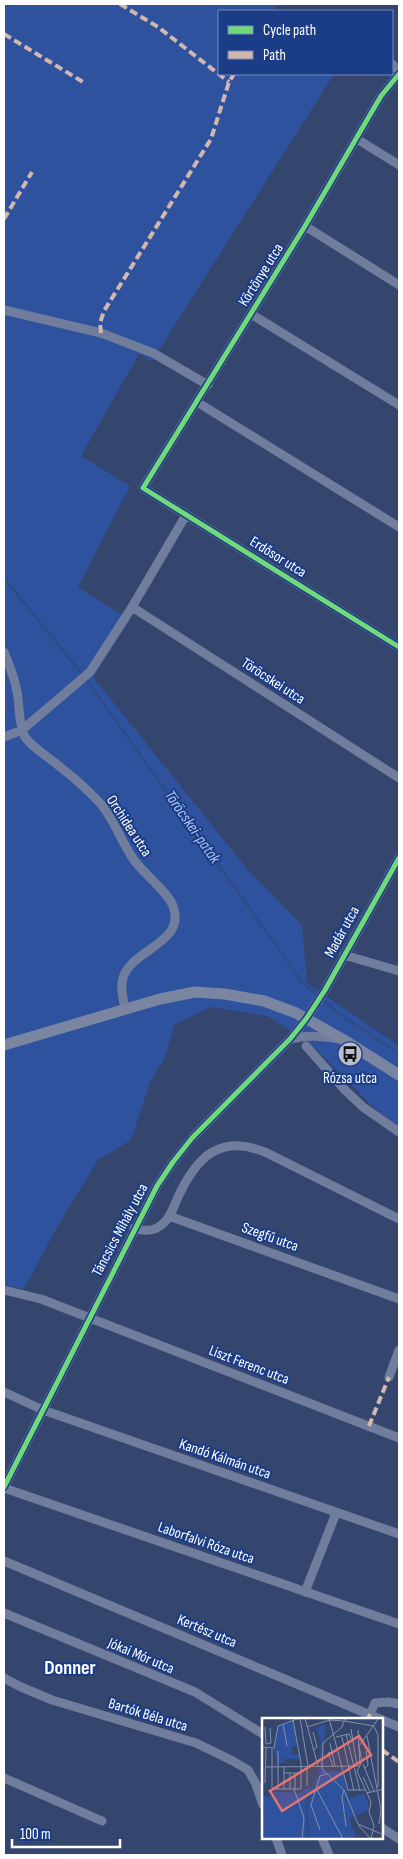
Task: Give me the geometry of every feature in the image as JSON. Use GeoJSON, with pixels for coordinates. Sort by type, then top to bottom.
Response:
{"type":"FeatureCollection","features":[{"type":"Feature","properties":{"kind":"main road"},"geometry":{"type":"LineString","coordinates":[[4,1045],[160,999],[195,992],[209,993],[237,996],[278,1005],[344,1040],[399,1075]]}},
{"type":"Feature","properties":{"kind":"street","name":"Körtönye utca"},"geometry":{"type":"LineString","coordinates":[[143,488],[305,226],[381,96],[399,74]]}},
{"type":"Feature","properties":{"kind":"street"},"geometry":{"type":"LineString","coordinates":[[357,139],[399,164]]}},
{"type":"Feature","properties":{"kind":"street"},"geometry":{"type":"LineString","coordinates":[[305,226],[399,285]]}},
{"type":"Feature","properties":{"kind":"street"},"geometry":{"type":"LineString","coordinates":[[4,310],[101,333],[153,353],[208,384]]}},
{"type":"Feature","properties":{"kind":"street"},"geometry":{"type":"LineString","coordinates":[[251,314],[399,405]]}},
{"type":"Feature","properties":{"kind":"street"},"geometry":{"type":"LineString","coordinates":[[197,402],[399,527]]}},
{"type":"Feature","properties":{"kind":"street","name":"Erdősor utca"},"geometry":{"type":"LineString","coordinates":[[143,488],[397,642]]}},
{"type":"Feature","properties":{"kind":"street"},"geometry":{"type":"LineString","coordinates":[[4,737],[22,730],[90,672],[132,607],[186,515]]}},
{"type":"Feature","properties":{"kind":"street","name":"Töröcskei utca"},"geometry":{"type":"LineString","coordinates":[[132,607],[399,778]]}},
{"type":"Feature","properties":{"kind":"street"},"geometry":{"type":"LineString","coordinates":[[4,652],[17,690],[22,730]]}},
{"type":"Feature","properties":{"kind":"street","name":"Orchidea utca"},"geometry":{"type":"LineString","coordinates":[[22,730],[25,738],[62,768],[99,802],[132,859],[168,897],[174,907],[173,927],[168,936],[158,945],[138,957],[129,966],[123,978],[122,990],[125,1008]]}},
{"type":"Feature","properties":{"kind":"street","name":"Madár utca"},"geometry":{"type":"LineString","coordinates":[[306,1019],[325,990],[399,858]]}},
{"type":"Feature","properties":{"kind":"street"},"geometry":{"type":"LineString","coordinates":[[344,955],[399,971]]}},
{"type":"Feature","properties":{"kind":"street","name":"Táncsics Mihály utca"},"geometry":{"type":"LineString","coordinates":[[4,1487],[88,1318],[157,1186],[192,1138],[290,1039],[306,1019]]}},
{"type":"Feature","properties":{"kind":"street"},"geometry":{"type":"LineString","coordinates":[[290,1039],[316,1036],[344,1040]]}},
{"type":"Feature","properties":{"kind":"street"},"geometry":{"type":"LineString","coordinates":[[306,1046],[344,1089],[363,1107],[399,1132]]}},
{"type":"Feature","properties":{"kind":"street"},"geometry":{"type":"LineString","coordinates":[[134,1228],[152,1230],[159,1227],[170,1216],[186,1181],[201,1161],[217,1148],[234,1145],[251,1146],[267,1153],[399,1219]]}},
{"type":"Feature","properties":{"kind":"street","name":"Szegfű utca"},"geometry":{"type":"LineString","coordinates":[[170,1216],[399,1299]]}},
{"type":"Feature","properties":{"kind":"street","name":"Liszt Ferenc utca"},"geometry":{"type":"LineString","coordinates":[[4,1290],[41,1300],[399,1438]]}},
{"type":"Feature","properties":{"kind":"street"},"geometry":{"type":"LineString","coordinates":[[389,1377],[399,1350]]}},
{"type":"Feature","properties":{"kind":"street","name":"Kandó Kálmán utca"},"geometry":{"type":"LineString","coordinates":[[4,1392],[42,1410],[399,1534]]}},
{"type":"Feature","properties":{"kind":"street","name":"Laborfalvi Róza utca"},"geometry":{"type":"LineString","coordinates":[[4,1487],[399,1624]]}},
{"type":"Feature","properties":{"kind":"street"},"geometry":{"type":"LineString","coordinates":[[305,1592],[336,1512]]}},
{"type":"Feature","properties":{"kind":"street","name":"Kertész utca"},"geometry":{"type":"LineString","coordinates":[[4,1561],[379,1718]]}},
{"type":"Feature","properties":{"kind":"street","name":"Jókai Mór utca"},"geometry":{"type":"LineString","coordinates":[[4,1613],[195,1692],[262,1733]]}},
{"type":"Feature","properties":{"kind":"street","name":"Bartók Béla utca"},"geometry":{"type":"LineString","coordinates":[[4,1678],[52,1700],[196,1743],[248,1770],[262,1802]]}},
{"type":"Feature","properties":{"kind":"street"},"geometry":{"type":"LineString","coordinates":[[370,1714],[374,1702],[399,1704]]}},
{"type":"Feature","properties":{"kind":"street","name":"Kertész utca"},"geometry":{"type":"LineString","coordinates":[[383,1720],[399,1727]]}},
{"type":"Feature","properties":{"kind":"street"},"geometry":{"type":"LineString","coordinates":[[4,1778],[102,1820]]}},
{"type":"Feature","properties":{"kind":"street"},"geometry":{"type":"LineString","coordinates":[[383,1829],[399,1840]]}},
{"type":"Feature","properties":{"kind":"street"},"geometry":{"type":"LineString","coordinates":[[276,1839],[282,1855]]}},
{"type":"Feature","properties":{"kind":"street"},"geometry":{"type":"LineString","coordinates":[[322,1839],[329,1855]]}},
{"type":"Feature","properties":{"kind":"shaded area"},"geometry":{"type":"Polygon","coordinates":[[[4,4],[277,4],[274,10],[218,10],[218,75],[333,75],[152,361],[139,354],[81,456],[130,486],[78,587],[130,620],[93,677],[248,870],[302,925],[307,983],[399,1046],[399,1128],[370,1104],[310,1043],[267,1016],[211,1007],[175,1024],[165,1057],[150,1082],[131,1140],[98,1160],[57,1227],[24,1289],[4,1285],[4,4]]]}},
{"type":"Feature","properties":{"kind":"waterway","name":"Töröcskei-patak"},"geometry":{"type":"LineString","coordinates":[[4,578],[83,675]]}},
{"type":"Feature","properties":{"kind":"waterway","name":"Töröcskei-patak"},"geometry":{"type":"LineString","coordinates":[[86,679],[302,982],[317,995]]}},
{"type":"Feature","properties":{"kind":"waterway","name":"Töröcskei-patak"},"geometry":{"type":"LineString","coordinates":[[323,1000],[338,1013],[399,1054]]}},
{"type":"Feature","properties":{"kind":"marked path"},"geometry":{"type":"LineString","coordinates":[[120,4],[158,27],[218,73]]}},
{"type":"Feature","properties":{"kind":"marked path"},"geometry":{"type":"LineString","coordinates":[[4,34],[83,82]]}},
{"type":"Feature","properties":{"kind":"marked path"},"geometry":{"type":"LineString","coordinates":[[220,75],[229,82]]}},
{"type":"Feature","properties":{"kind":"marked path"},"geometry":{"type":"LineString","coordinates":[[101,333],[100,323],[104,311],[211,139],[229,82],[233,75]]}},
{"type":"Feature","properties":{"kind":"marked path"},"geometry":{"type":"LineString","coordinates":[[4,219],[32,172]]}},
{"type":"Feature","properties":{"kind":"marked path"},"geometry":{"type":"LineString","coordinates":[[369,1426],[389,1377]]}},
{"type":"Feature","properties":{"kind":"marked path"},"geometry":{"type":"LineString","coordinates":[[368,1718],[370,1714]]}},
{"type":"Feature","properties":{"kind":"marked path"},"geometry":{"type":"LineString","coordinates":[[383,1751],[399,1762]]}},
{"type":"Feature","properties":{"kind":"cycle path"},"geometry":{"type":"LineString","coordinates":[[399,74],[381,96],[305,226],[143,488],[399,647]]}},
{"type":"Feature","properties":{"kind":"cycle path"},"geometry":{"type":"LineString","coordinates":[[4,1487],[157,1186],[192,1138],[290,1039],[306,1019],[325,990],[399,858]]}},
{"type":"Feature","properties":{"kind":"place","name":"Rózsa utca"},"geometry":{"type":"Point","coordinates":[350,1054]}},
{"type":"Feature","properties":{"kind":"district","name":"Donner"},"geometry":{"type":"Point","coordinates":[70,1668]}}]}
